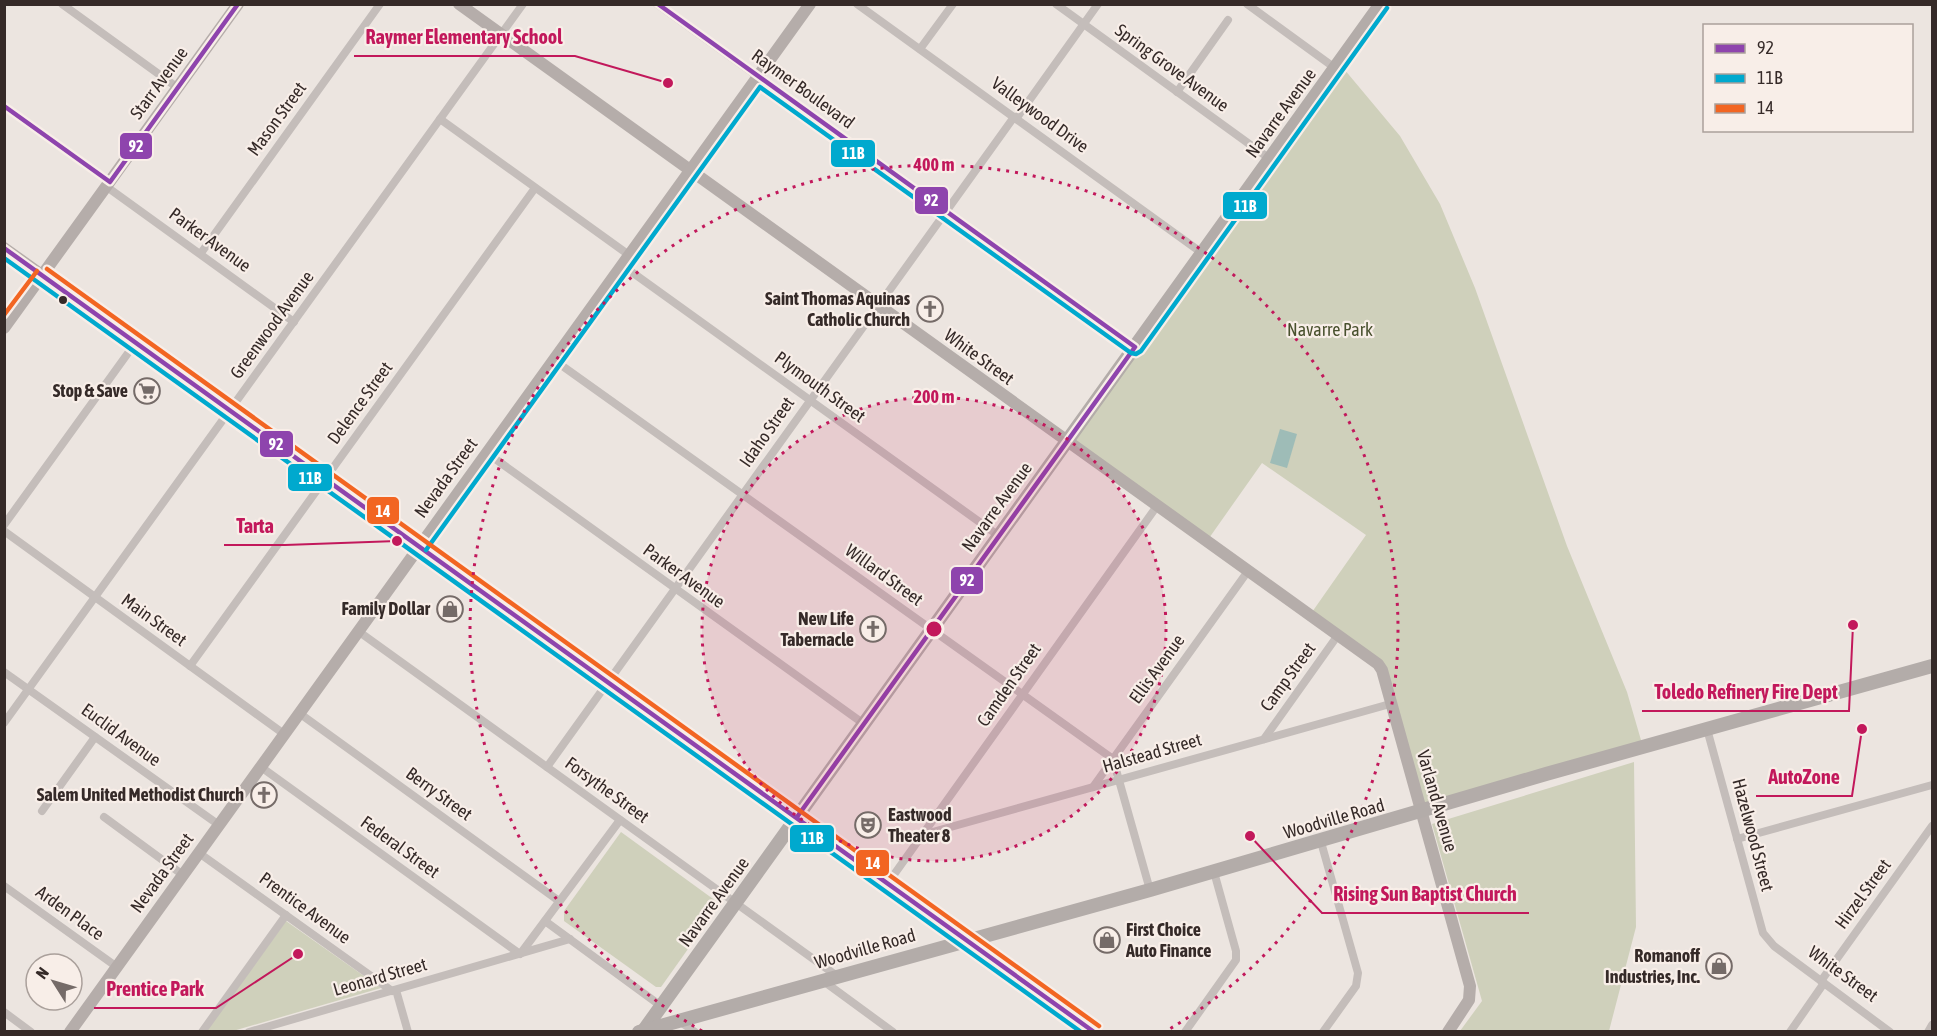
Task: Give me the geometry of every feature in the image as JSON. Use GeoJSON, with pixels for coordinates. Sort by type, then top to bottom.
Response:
{"type":"FeatureCollection","features":[{"type":"Feature","properties":{"kind":"main road","name":"Navarre Avenue"},"geometry":{"type":"LineString","coordinates":[[642,1031],[1381,4]]}},
{"type":"Feature","properties":{"kind":"main road","name":"Woodville Road"},"geometry":{"type":"LineString","coordinates":[[642,1031],[966,939],[1322,842],[1707,729],[1932,666]]}},
{"type":"Feature","properties":{"kind":"street"},"geometry":{"type":"LineString","coordinates":[[62,4],[178,88]]}},
{"type":"Feature","properties":{"kind":"street","name":"Starr Avenue"},"geometry":{"type":"LineString","coordinates":[[6,325],[238,4]]}},
{"type":"Feature","properties":{"kind":"street","name":"Mason Street"},"geometry":{"type":"LineString","coordinates":[[201,253],[380,4]]}},
{"type":"Feature","properties":{"kind":"street","name":"White Street"},"geometry":{"type":"LineString","coordinates":[[459,4],[1378,664],[1384,680]]}},
{"type":"Feature","properties":{"kind":"street","name":"Greenwood Avenue"},"geometry":{"type":"LineString","coordinates":[[4,723],[523,4]]}},
{"type":"Feature","properties":{"kind":"street","name":"Raymer Boulevard"},"geometry":{"type":"LineString","coordinates":[[657,4],[1135,347]]}},
{"type":"Feature","properties":{"kind":"street","name":"Nevada Street"},"geometry":{"type":"LineString","coordinates":[[70,1032],[810,4]]}},
{"type":"Feature","properties":{"kind":"street","name":"Valleywood Drive"},"geometry":{"type":"LineString","coordinates":[[857,4],[1202,252]]}},
{"type":"Feature","properties":{"kind":"street"},"geometry":{"type":"LineString","coordinates":[[920,49],[953,4]]}},
{"type":"Feature","properties":{"kind":"street","name":"Spring Grove Avenue"},"geometry":{"type":"LineString","coordinates":[[1056,4],[1270,159]]}},
{"type":"Feature","properties":{"kind":"street","name":"Idaho Street"},"geometry":{"type":"LineString","coordinates":[[547,767],[877,306],[1098,4]]}},
{"type":"Feature","properties":{"kind":"street"},"geometry":{"type":"LineString","coordinates":[[1247,4],[1335,68]]}},
{"type":"Feature","properties":{"kind":"street"},"geometry":{"type":"LineString","coordinates":[[1177,92],[1228,20]]}},
{"type":"Feature","properties":{"kind":"street","name":"Parker Avenue"},"geometry":{"type":"LineString","coordinates":[[4,106],[294,322]]}},
{"type":"Feature","properties":{"kind":"street","name":"Plymouth Street"},"geometry":{"type":"LineString","coordinates":[[440,119],[535,188],[810,400],[999,536]]}},
{"type":"Feature","properties":{"kind":"street","name":"Delence Street"},"geometry":{"type":"LineString","coordinates":[[190,666],[535,188]]}},
{"type":"Feature","properties":{"kind":"street"},"geometry":{"type":"LineString","coordinates":[[4,248],[1095,1032]]}},
{"type":"Feature","properties":{"kind":"street"},"geometry":{"type":"LineString","coordinates":[[4,525],[136,342]]}},
{"type":"Feature","properties":{"kind":"street","name":"Willard Street"},"geometry":{"type":"LineString","coordinates":[[554,360],[1113,759]]}},
{"type":"Feature","properties":{"kind":"street","name":"Parker Avenue"},"geometry":{"type":"LineString","coordinates":[[487,453],[864,724]]}},
{"type":"Feature","properties":{"kind":"street","name":"Camden Street"},"geometry":{"type":"LineString","coordinates":[[888,883],[1157,506]]}},
{"type":"Feature","properties":{"kind":"street","name":"Main Street"},"geometry":{"type":"LineString","coordinates":[[4,531],[284,734]]}},
{"type":"Feature","properties":{"kind":"street","name":"Ellis Avenue"},"geometry":{"type":"LineString","coordinates":[[1093,787],[1248,571]]}},
{"type":"Feature","properties":{"kind":"street","name":"Forsythe Street"},"geometry":{"type":"LineString","coordinates":[[358,631],[837,976]]}},
{"type":"Feature","properties":{"kind":"street","name":"Camp Street"},"geometry":{"type":"LineString","coordinates":[[1264,739],[1338,635]]}},
{"type":"Feature","properties":{"kind":"street","name":"Euclid Avenue"},"geometry":{"type":"LineString","coordinates":[[4,672],[219,825]]}},
{"type":"Feature","properties":{"kind":"street","name":"Varland Avenue"},"geometry":{"type":"LineString","coordinates":[[1384,680],[1470,986],[1469,1000],[1448,1032]]}},
{"type":"Feature","properties":{"kind":"street","name":"Halstead Street"},"geometry":{"type":"LineString","coordinates":[[922,835],[1390,704]]}},
{"type":"Feature","properties":{"kind":"street","name":"Berry Street"},"geometry":{"type":"LineString","coordinates":[[299,713],[559,902]]}},
{"type":"Feature","properties":{"kind":"street","name":"Hazelwood Street"},"geometry":{"type":"LineString","coordinates":[[1707,729],[1759,922],[1774,946]]}},
{"type":"Feature","properties":{"kind":"street"},"geometry":{"type":"LineString","coordinates":[[42,811],[96,737]]}},
{"type":"Feature","properties":{"kind":"street"},"geometry":{"type":"LineString","coordinates":[[1113,759],[1150,890]]}},
{"type":"Feature","properties":{"kind":"street","name":"Federal Street"},"geometry":{"type":"LineString","coordinates":[[261,767],[520,954]]}},
{"type":"Feature","properties":{"kind":"street"},"geometry":{"type":"LineString","coordinates":[[1737,839],[1932,785]]}},
{"type":"Feature","properties":{"kind":"street"},"geometry":{"type":"LineString","coordinates":[[104,817],[183,875]]}},
{"type":"Feature","properties":{"kind":"street"},"geometry":{"type":"LineString","coordinates":[[520,954],[620,820]]}},
{"type":"Feature","properties":{"kind":"street","name":"Hirzel Street"},"geometry":{"type":"LineString","coordinates":[[1790,1032],[1932,826]]}},
{"type":"Feature","properties":{"kind":"street"},"geometry":{"type":"LineString","coordinates":[[1322,842],[1359,973],[1356,986],[1323,1032]]}},
{"type":"Feature","properties":{"kind":"street","name":"Prentice Avenue"},"geometry":{"type":"LineString","coordinates":[[199,853],[394,990]]}},
{"type":"Feature","properties":{"kind":"street"},"geometry":{"type":"LineString","coordinates":[[1185,1032],[1236,960],[1236,951],[1214,872]]}},
{"type":"Feature","properties":{"kind":"street","name":"Arden Place"},"geometry":{"type":"LineString","coordinates":[[4,886],[117,967]]}},
{"type":"Feature","properties":{"kind":"street"},"geometry":{"type":"LineString","coordinates":[[202,1032],[286,915]]}},
{"type":"Feature","properties":{"kind":"street"},"geometry":{"type":"LineString","coordinates":[[545,921],[661,1006]]}},
{"type":"Feature","properties":{"kind":"street","name":"Leonard Street"},"geometry":{"type":"LineString","coordinates":[[249,1032],[570,939]]}},
{"type":"Feature","properties":{"kind":"street","name":"White Street"},"geometry":{"type":"LineString","coordinates":[[1774,946],[1890,1032]]}},
{"type":"Feature","properties":{"kind":"street"},"geometry":{"type":"LineString","coordinates":[[822,980],[893,1032]]}},
{"type":"Feature","properties":{"kind":"street"},"geometry":{"type":"LineString","coordinates":[[394,990],[408,1032]]}},
{"type":"Feature","properties":{"kind":"street"},"geometry":{"type":"LineString","coordinates":[[4,1012],[31,1032]]}},
{"type":"Feature","properties":{"kind":"street"},"geometry":{"type":"LineString","coordinates":[[679,1020],[694,1032]]}},
{"type":"Feature","properties":{"kind":"street"},"geometry":{"type":"LineString","coordinates":[[1928,1032],[1932,1025]]}},
{"type":"Feature","properties":{"kind":"green space","name":"Navarre Park"},"geometry":{"type":"Polygon","coordinates":[[[1339,63],[1400,136],[1440,204],[1475,288],[1567,546],[1627,692],[1643,747],[1422,812],[1382,670],[1310,615],[1366,535],[1262,463],[1207,541],[1066,442],[1339,63]]]}},
{"type":"Feature","properties":{"kind":"green space"},"geometry":{"type":"Polygon","coordinates":[[[1634,762],[1636,927],[1609,1031],[1460,1031],[1482,1001],[1432,824],[1634,762]]]}},
{"type":"Feature","properties":{"kind":"green space"},"geometry":{"type":"Polygon","coordinates":[[[621,832],[720,904],[661,987],[656,987],[564,921],[564,911],[621,832]]]}},
{"type":"Feature","properties":{"kind":"green space"},"geometry":{"type":"Polygon","coordinates":[[[286,921],[381,988],[233,1031],[206,1032],[286,921]]]}},
{"type":"Feature","properties":{"kind":"water"},"geometry":{"type":"Polygon","coordinates":[[[1280,429],[1297,434],[1287,468],[1270,463],[1280,429]]]}},
{"type":"Feature","properties":{"kind":"transit line","name":"92"},"geometry":{"type":"LineString","coordinates":[[4,106],[110,182],[238,4]]}},
{"type":"Feature","properties":{"kind":"transit line","name":"92"},"geometry":{"type":"LineString","coordinates":[[658,4],[1135,347],[797,817]]}},
{"type":"Feature","properties":{"kind":"transit line","name":"11B"},"geometry":{"type":"LineString","coordinates":[[426,550],[760,87],[1131,353],[1136,354],[1141,351],[1387,8]]}},
{"type":"Feature","properties":{"kind":"transit line","name":"92"},"geometry":{"type":"LineString","coordinates":[[4,248],[1094,1032]]}},
{"type":"Feature","properties":{"kind":"transit line","name":"11B"},"geometry":{"type":"LineString","coordinates":[[4,258],[1081,1032]]}},
{"type":"Feature","properties":{"kind":"transit line","name":"14"},"geometry":{"type":"LineString","coordinates":[[47,269],[1099,1026]]}},
{"type":"Feature","properties":{"kind":"transit line","name":"14"},"geometry":{"type":"LineString","coordinates":[[4,315],[37,271]]}},
{"type":"Feature","properties":{"kind":"place","name":"Raymer Elementary School"},"geometry":{"type":"Point","coordinates":[668,83]}},
{"type":"Feature","properties":{"kind":"place","name":"Saint Thomas Aquinas Catholic Church"},"geometry":{"type":"Point","coordinates":[930,309]}},
{"type":"Feature","properties":{"kind":"place","name":"Stop & Save"},"geometry":{"type":"Point","coordinates":[147,391]}},
{"type":"Feature","properties":{"kind":"place","name":"Tarta"},"geometry":{"type":"Point","coordinates":[397,541]}},
{"type":"Feature","properties":{"kind":"place","name":"Family Dollar"},"geometry":{"type":"Point","coordinates":[450,609]}},
{"type":"Feature","properties":{"kind":"place","name":"Toledo Refinery Fire Dept"},"geometry":{"type":"Point","coordinates":[1853,625]}},
{"type":"Feature","properties":{"kind":"place","name":"New Life Tabernacle"},"geometry":{"type":"Point","coordinates":[873,629]}},
{"type":"Feature","properties":{"kind":"place","name":"AutoZone"},"geometry":{"type":"Point","coordinates":[1862,729]}},
{"type":"Feature","properties":{"kind":"place","name":"Salem United Methodist Church"},"geometry":{"type":"Point","coordinates":[264,795]}},
{"type":"Feature","properties":{"kind":"place","name":"Eastwood Theater 8"},"geometry":{"type":"Point","coordinates":[868,825]}},
{"type":"Feature","properties":{"kind":"place","name":"Rising Sun Baptist Church"},"geometry":{"type":"Point","coordinates":[1250,836]}},
{"type":"Feature","properties":{"kind":"place","name":"First Choice Auto Finance"},"geometry":{"type":"Point","coordinates":[1107,940]}},
{"type":"Feature","properties":{"kind":"place","name":"Prentice Park"},"geometry":{"type":"Point","coordinates":[298,954]}},
{"type":"Feature","properties":{"kind":"place","name":"Romanoff Industries, Inc."},"geometry":{"type":"Point","coordinates":[1719,966]}}]}
